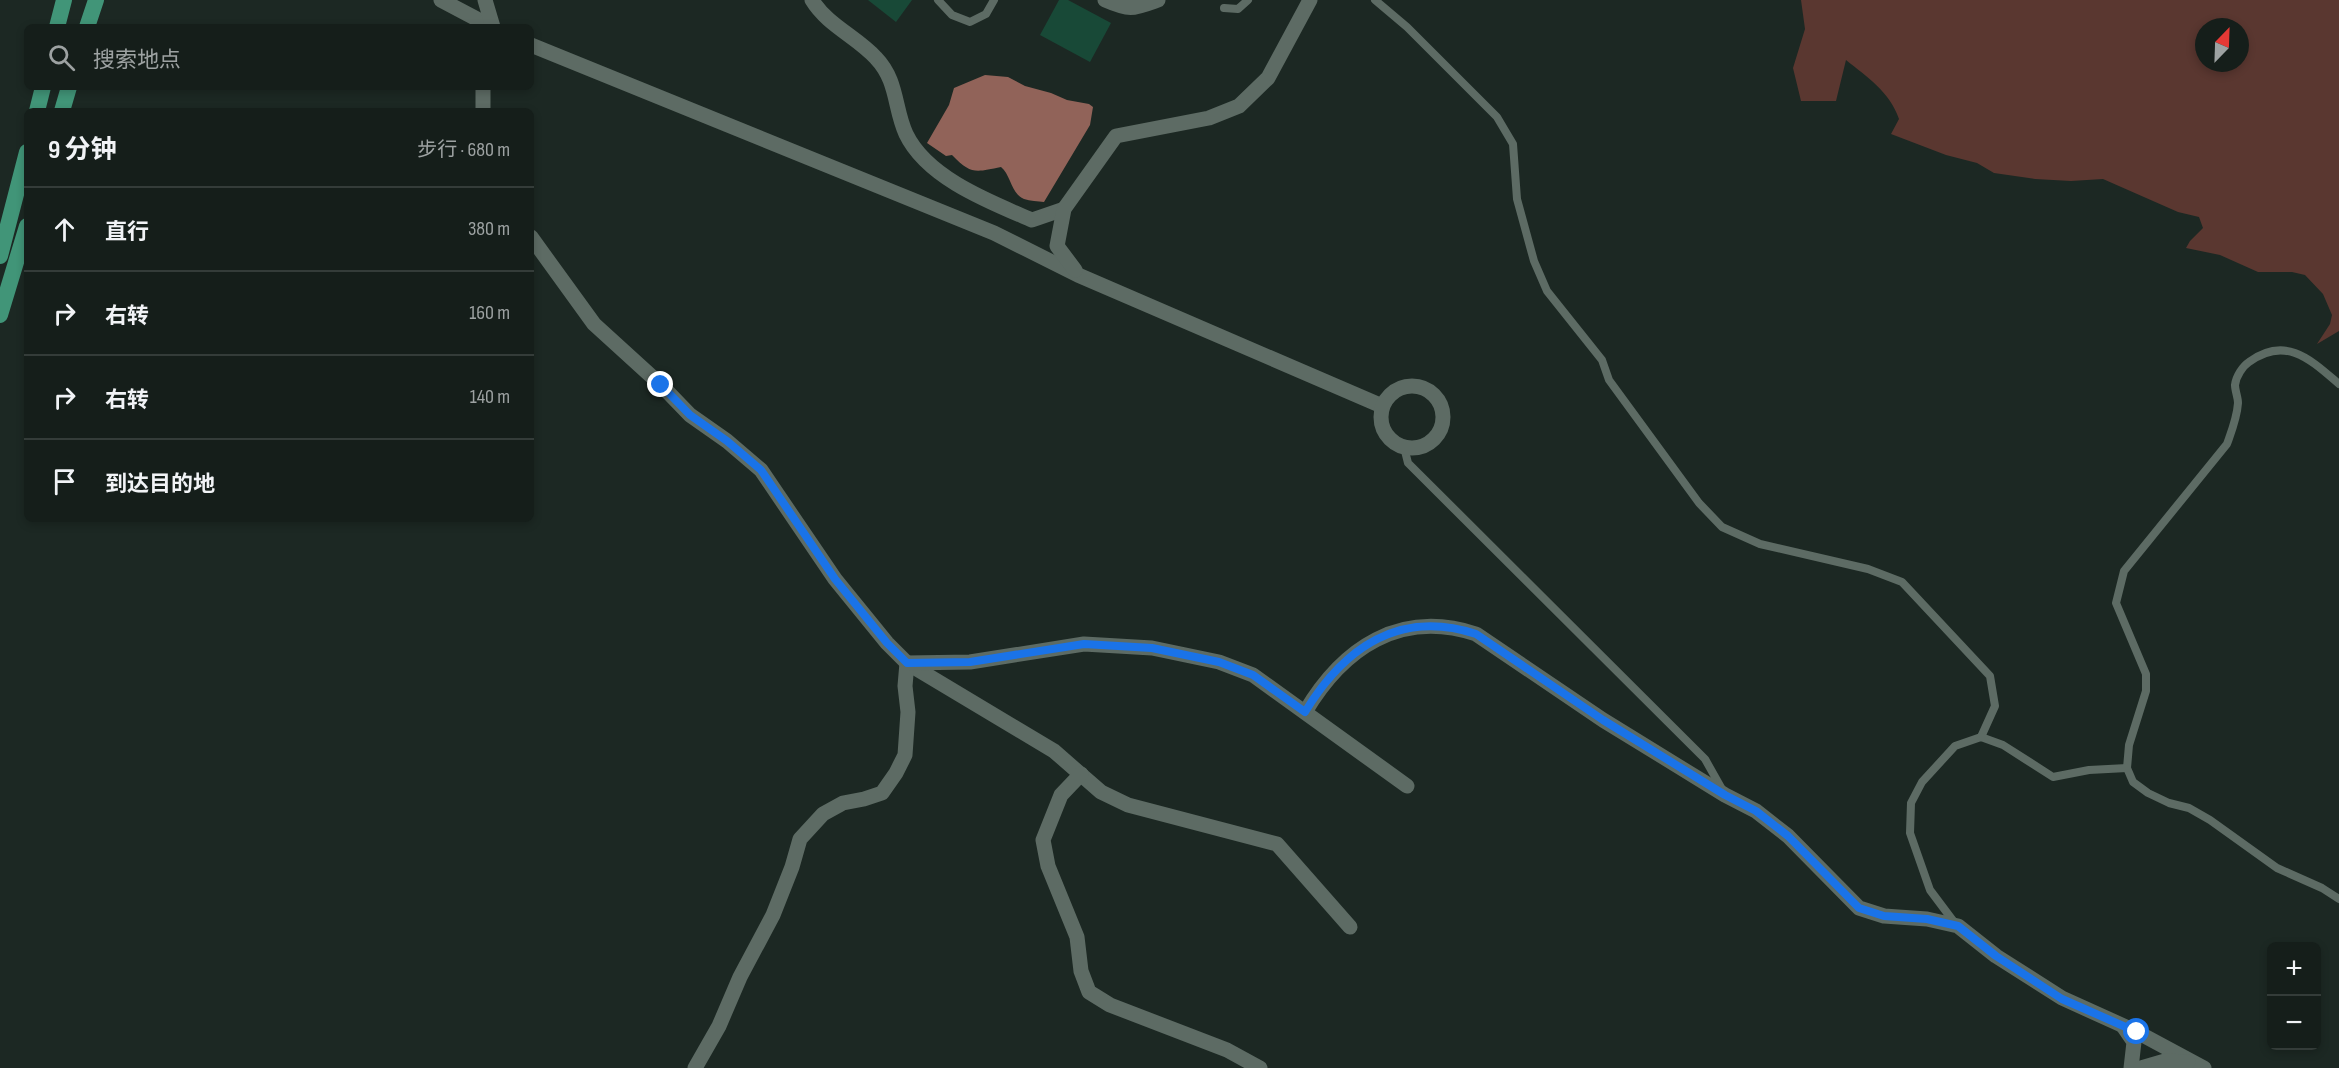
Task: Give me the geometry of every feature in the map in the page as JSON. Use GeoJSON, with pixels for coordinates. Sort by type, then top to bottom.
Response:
{"type":"FeatureCollection","features":[{"type":"Feature","properties":{"kind":"main road"},"geometry":{"type":"LineString","coordinates":[[58,24],[64,0]]}},
{"type":"Feature","properties":{"kind":"main road"},"geometry":{"type":"LineString","coordinates":[[88,24],[96,0]]}},
{"type":"Feature","properties":{"kind":"main road"},"geometry":{"type":"LineString","coordinates":[[38,108],[42,90]]}},
{"type":"Feature","properties":{"kind":"main road"},"geometry":{"type":"LineString","coordinates":[[63,108],[68,90]]}},
{"type":"Feature","properties":{"kind":"main road"},"geometry":{"type":"LineString","coordinates":[[0,256],[24,164]]}},
{"type":"Feature","properties":{"kind":"main road"},"geometry":{"type":"LineString","coordinates":[[0,315],[24,236]]}},
{"type":"Feature","properties":{"kind":"street"},"geometry":{"type":"LineString","coordinates":[[441,0],[486,24]]}},
{"type":"Feature","properties":{"kind":"street"},"geometry":{"type":"LineString","coordinates":[[485,0],[491,24]]}},
{"type":"Feature","properties":{"kind":"street"},"geometry":{"type":"LineString","coordinates":[[812,0],[819,11],[877,58],[893,85],[906,133],[919,154],[948,179],[991,203],[1032,220],[1064,209]]}},
{"type":"Feature","properties":{"kind":"street"},"geometry":{"type":"LineString","coordinates":[[1105,0],[1134,9],[1158,0]]}},
{"type":"Feature","properties":{"kind":"street"},"geometry":{"type":"LineString","coordinates":[[1078,275],[1057,246],[1064,209],[1116,136],[1209,118],[1239,106],[1268,78],[1310,0]]}},
{"type":"Feature","properties":{"kind":"street"},"geometry":{"type":"LineString","coordinates":[[534,46],[994,233],[1078,275],[1382,406]]}},
{"type":"Feature","properties":{"kind":"street"},"geometry":{"type":"LineString","coordinates":[[483,90],[483,108]]}},
{"type":"Feature","properties":{"kind":"street"},"geometry":{"type":"LineString","coordinates":[[534,241],[594,324],[661,385],[690,415],[727,441],[761,470],[835,579],[887,643],[907,663],[1054,751],[1101,792],[1128,805],[1277,844],[1350,927]]}},
{"type":"Feature","properties":{"kind":"street"},"geometry":{"type":"LineString","coordinates":[[1415,386],[1434,394],[1440,403],[1443,423],[1433,441],[1424,446],[1404,447],[1394,443],[1387,436],[1380,416],[1382,406],[1395,390],[1415,386]]}},
{"type":"Feature","properties":{"kind":"street"},"geometry":{"type":"LineString","coordinates":[[1305,712],[1320,688],[1353,654],[1383,635],[1408,628],[1457,628],[1476,634],[1603,720],[1725,795],[1756,811],[1788,836],[1859,908],[1884,916],[1927,919],[1958,926],[1996,956],[2062,999],[2123,1026],[2198,1065]]}},
{"type":"Feature","properties":{"kind":"street"},"geometry":{"type":"LineString","coordinates":[[907,663],[970,662],[1084,644],[1152,648],[1219,662],[1253,675],[1407,786]]}},
{"type":"Feature","properties":{"kind":"street"},"geometry":{"type":"LineString","coordinates":[[695,1068],[773,915],[792,867],[800,839],[823,814],[843,803],[882,793],[900,764],[905,754],[908,712],[905,686],[907,663]]}},
{"type":"Feature","properties":{"kind":"street"},"geometry":{"type":"LineString","coordinates":[[1082,774],[1061,795],[1043,840],[1048,867],[1077,937],[1081,971],[1089,992],[1110,1005],[1227,1050],[1260,1068]]}},
{"type":"Feature","properties":{"kind":"street"},"geometry":{"type":"LineString","coordinates":[[2123,1026],[2134,1042],[2131,1068]]}},
{"type":"Feature","properties":{"kind":"street"},"geometry":{"type":"LineString","coordinates":[[2141,1068],[2165,1061],[2198,1065]]}},
{"type":"Feature","properties":{"kind":"lane"},"geometry":{"type":"LineString","coordinates":[[938,0],[952,15],[970,22],[986,14],[994,0]]}},
{"type":"Feature","properties":{"kind":"lane"},"geometry":{"type":"LineString","coordinates":[[1224,8],[1238,9],[1248,0]]}},
{"type":"Feature","properties":{"kind":"lane"},"geometry":{"type":"LineString","coordinates":[[1375,0],[1407,27],[1497,117],[1512,144],[1517,199],[1534,261],[1547,291],[1602,360],[1609,380],[1699,503],[1722,526],[1760,544],[1868,569],[1902,582],[1990,676],[1995,706],[1981,736]]}},
{"type":"Feature","properties":{"kind":"lane"},"geometry":{"type":"LineString","coordinates":[[2339,384],[2317,365],[2299,354],[2279,349],[2259,355],[2243,366],[2235,384],[2238,401],[2235,424],[2227,444],[2124,571],[2116,603],[2146,674],[2146,691],[2129,745],[2127,768],[2133,782],[2148,793],[2169,803],[2189,808],[2210,819],[2277,868],[2322,888],[2339,899]]}},
{"type":"Feature","properties":{"kind":"lane"},"geometry":{"type":"LineString","coordinates":[[1404,447],[1408,463],[1705,759],[1725,795]]}},
{"type":"Feature","properties":{"kind":"lane"},"geometry":{"type":"LineString","coordinates":[[1958,926],[1930,890],[1910,833],[1911,803],[1922,782],[1955,746],[1981,736],[2003,745],[2054,777],[2089,770],[2127,768]]}},
{"type":"Feature","properties":{"kind":"shaded area"},"geometry":{"type":"Polygon","coordinates":[[[1801,0],[2339,0],[2339,331],[2317,344],[2330,324],[2332,315],[2323,294],[2305,275],[2292,272],[2258,272],[2220,255],[2186,248],[2203,228],[2199,217],[2178,212],[2103,179],[2071,181],[1994,173],[1977,163],[1946,155],[1891,134],[1899,119],[1895,109],[1870,79],[1846,60],[1836,101],[1801,101],[1793,68],[1805,29],[1801,0]]]}},
{"type":"Feature","properties":{"kind":"shaded area"},"geometry":{"type":"Polygon","coordinates":[[[985,75],[1008,77],[1025,86],[1093,107],[1090,125],[1044,202],[1020,197],[1001,167],[980,171],[969,169],[952,155],[946,156],[927,143],[949,105],[954,88],[985,75]]]}},
{"type":"Feature","properties":{"kind":"building"},"geometry":{"type":"Polygon","coordinates":[[[868,0],[912,0],[896,22],[868,0]]]}},
{"type":"Feature","properties":{"kind":"building"},"geometry":{"type":"Polygon","coordinates":[[[1059,0],[1068,0],[1111,23],[1090,62],[1040,35],[1059,0]]]}},
{"type":"Feature","properties":{"kind":"route"},"geometry":{"type":"LineString","coordinates":[[661,385],[690,415],[727,441],[761,470],[777,490],[835,579],[887,643],[907,663],[970,662],[1084,644],[1152,648],[1219,662],[1253,675],[1305,712],[1320,688],[1353,654],[1383,635],[1408,628],[1457,628],[1476,634],[1603,720],[1725,795],[1756,811],[1788,836],[1859,908],[1884,916],[1927,919],[1958,926],[1996,956],[2062,999],[2137,1032]]}}]}
